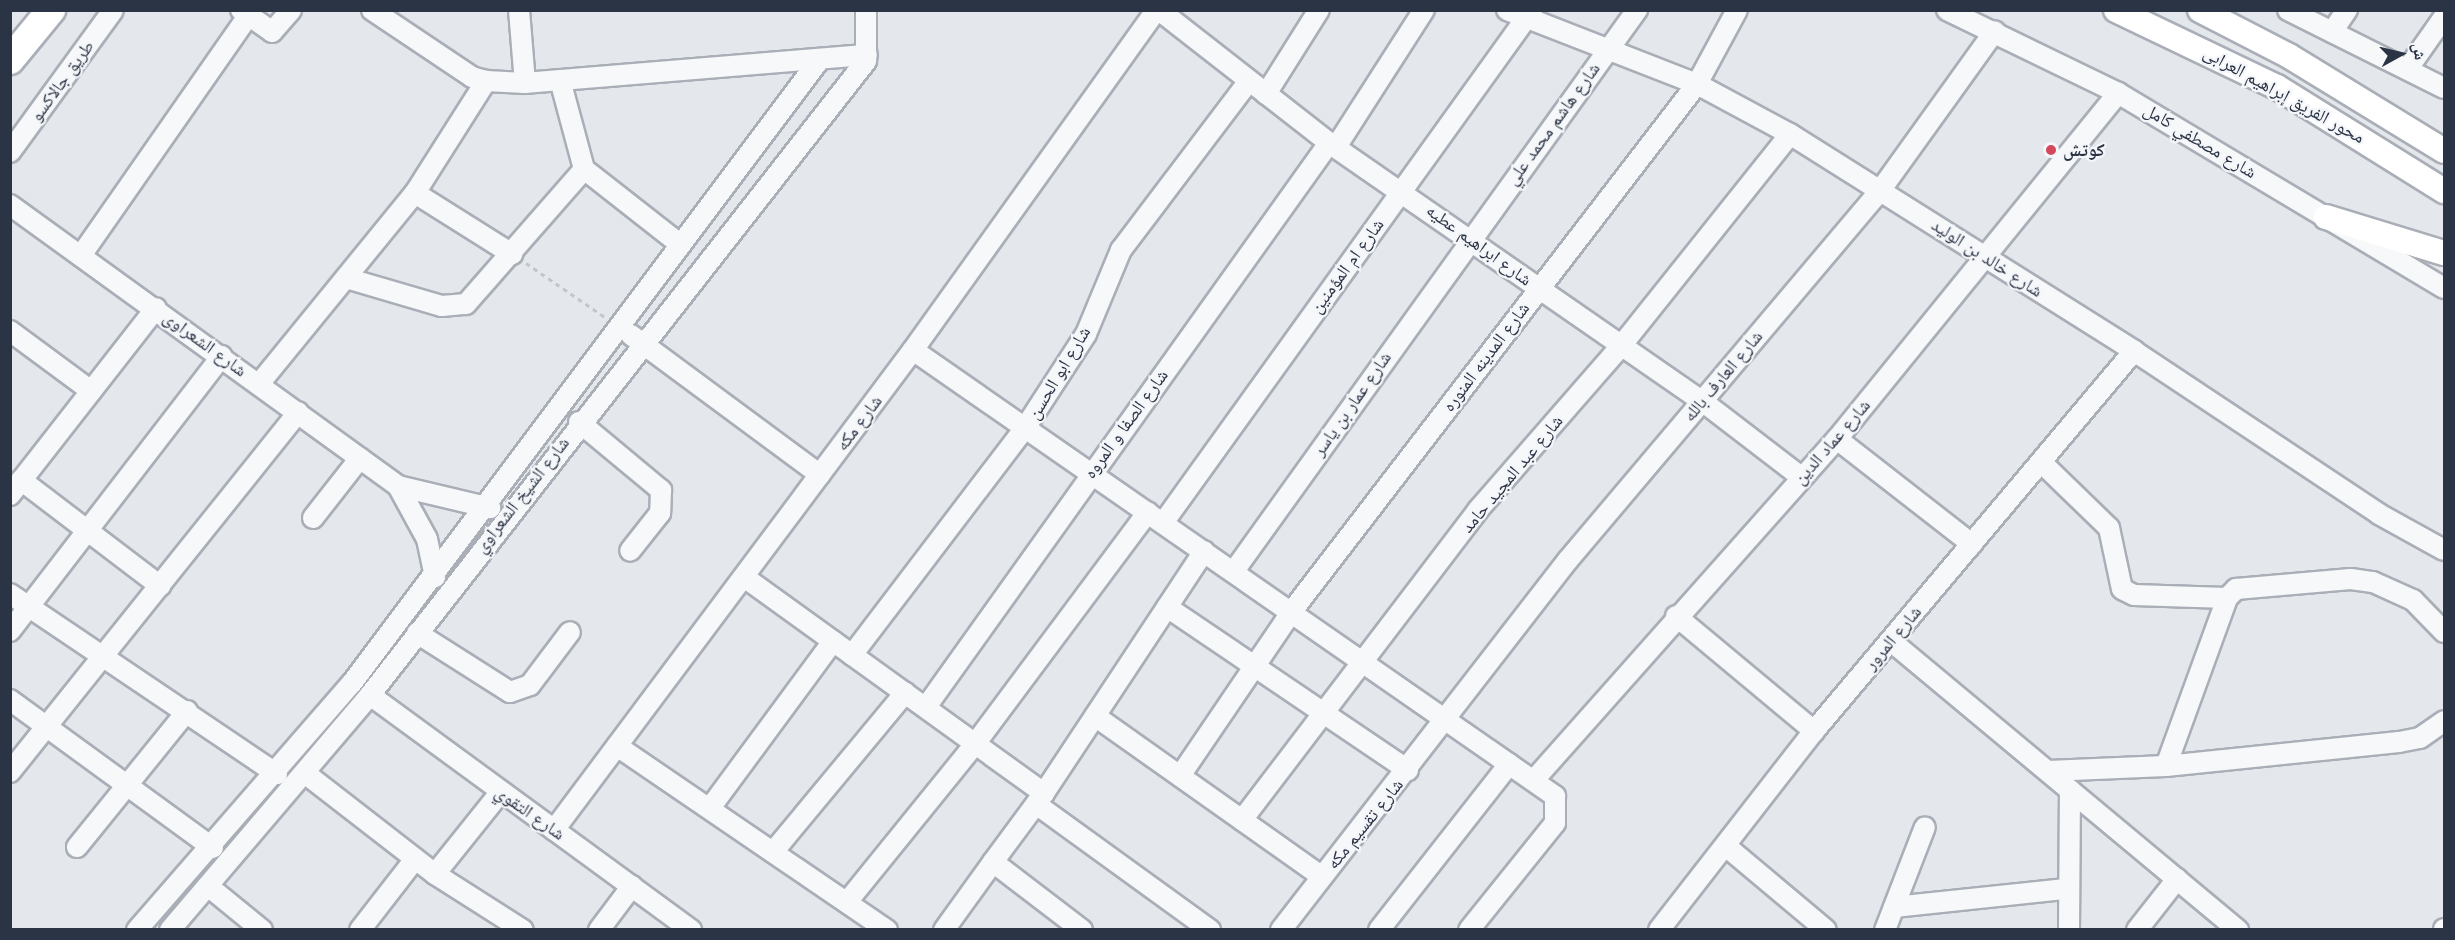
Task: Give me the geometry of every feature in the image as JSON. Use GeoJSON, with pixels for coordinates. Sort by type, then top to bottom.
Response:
{"type":"FeatureCollection","features":[{"type":"Feature","properties":{"kind":"highway"},"geometry":{"type":"LineString","coordinates":[[10,60],[51,10]]}},
{"type":"Feature","properties":{"kind":"main road","name":"محور الفريق إبراهيم العرابى"},"geometry":{"type":"LineString","coordinates":[[2116,10],[2277,87],[2445,190]]}},
{"type":"Feature","properties":{"kind":"main road","name":"محور الفريق إبراهيم العرابى"},"geometry":{"type":"LineString","coordinates":[[2200,10],[2289,56],[2445,151]]}},
{"type":"Feature","properties":{"kind":"main road"},"geometry":{"type":"LineString","coordinates":[[2326,217],[2445,254]]}},
{"type":"Feature","properties":{"kind":"street","name":"طريق جالاكسو"},"geometry":{"type":"LineString","coordinates":[[10,152],[113,10]]}},
{"type":"Feature","properties":{"kind":"street"},"geometry":{"type":"LineString","coordinates":[[82,254],[245,13],[272,32],[291,10]]}},
{"type":"Feature","properties":{"kind":"street"},"geometry":{"type":"LineString","coordinates":[[372,10],[472,77],[486,81],[525,83],[867,55],[866,10]]}},
{"type":"Feature","properties":{"kind":"street"},"geometry":{"type":"LineString","coordinates":[[519,10],[525,83]]}},
{"type":"Feature","properties":{"kind":"street","name":"شارع ابراهيم عطيه"},"geometry":{"type":"LineString","coordinates":[[1157,10],[1333,145],[1702,401],[1801,477]]}},
{"type":"Feature","properties":{"kind":"street","name":"شارع مكه"},"geometry":{"type":"LineString","coordinates":[[554,830],[913,350],[1157,10]]}},
{"type":"Feature","properties":{"kind":"street"},"geometry":{"type":"LineString","coordinates":[[1266,94],[1319,10]]}},
{"type":"Feature","properties":{"kind":"street","name":"شارع الصفا و المروه"},"geometry":{"type":"LineString","coordinates":[[926,707],[1090,472],[1333,145],[1424,10]]}},
{"type":"Feature","properties":{"kind":"street","name":"شارع خالد بن الوليد"},"geometry":{"type":"LineString","coordinates":[[1507,10],[1530,14],[1608,51],[1697,84],[1790,134],[1882,188],[1985,259],[2134,351],[2379,514],[2445,550]]}},
{"type":"Feature","properties":{"kind":"street","name":"شارع هاشم محمد علي"},"geometry":{"type":"LineString","coordinates":[[1470,238],[1636,10]]}},
{"type":"Feature","properties":{"kind":"street","name":"شارع المدينه المنوره"},"geometry":{"type":"LineString","coordinates":[[1179,776],[1292,611],[1697,84],[1737,10]]}},
{"type":"Feature","properties":{"kind":"street","name":"شارع مصطفي كامل"},"geometry":{"type":"LineString","coordinates":[[1947,10],[1995,31],[2118,93],[2445,288]]}},
{"type":"Feature","properties":{"kind":"street"},"geometry":{"type":"LineString","coordinates":[[2288,10],[2409,67],[2445,88]]}},
{"type":"Feature","properties":{"kind":"street"},"geometry":{"type":"LineString","coordinates":[[2332,32],[2347,10]]}},
{"type":"Feature","properties":{"kind":"street","name":"شارع ام المؤمنين"},"geometry":{"type":"LineString","coordinates":[[847,902],[1156,518],[1530,14]]}},
{"type":"Feature","properties":{"kind":"street"},"geometry":{"type":"LineString","coordinates":[[2409,67],[2445,17]]}},
{"type":"Feature","properties":{"kind":"street","name":"شارع العارف بالله"},"geometry":{"type":"LineString","coordinates":[[1448,719],[1568,560],[1882,188],[1995,31]]}},
{"type":"Feature","properties":{"kind":"street","name":"شارع الشيخ الشعراوي"},"geometry":{"type":"LineString","coordinates":[[170,930],[306,774],[370,695],[641,342],[867,55]]}},
{"type":"Feature","properties":{"kind":"street","name":"شارع الشيخ الشعراوي"},"geometry":{"type":"LineString","coordinates":[[137,930],[277,774],[435,569],[479,507],[681,245],[820,59]]}},
{"type":"Feature","properties":{"kind":"street"},"geometry":{"type":"LineString","coordinates":[[560,80],[584,169],[681,245]]}},
{"type":"Feature","properties":{"kind":"street"},"geometry":{"type":"LineString","coordinates":[[259,384],[415,193],[486,81]]}},
{"type":"Feature","properties":{"kind":"street","name":"شارع ابو الحسن"},"geometry":{"type":"LineString","coordinates":[[852,655],[1025,428],[1086,334],[1121,250],[1249,81]]}},
{"type":"Feature","properties":{"kind":"street","name":"شارع عماد الدين"},"geometry":{"type":"LineString","coordinates":[[1534,780],[1676,616],[1837,439],[2118,93]]}},
{"type":"Feature","properties":{"kind":"street","name":"شارع عبد المجيد حامد"},"geometry":{"type":"LineString","coordinates":[[1242,820],[1479,510],[1622,346],[1790,134]]}},
{"type":"Feature","properties":{"kind":"street"},"geometry":{"type":"LineString","coordinates":[[346,278],[455,307],[466,304],[584,169]]}},
{"type":"Feature","properties":{"kind":"street"},"geometry":{"type":"LineString","coordinates":[[415,193],[512,254]]}},
{"type":"Feature","properties":{"kind":"street","name":"شارع الشعراوى"},"geometry":{"type":"LineString","coordinates":[[10,205],[82,254],[398,486],[479,507],[511,510]]}},
{"type":"Feature","properties":{"kind":"street","name":"شارع عمار بن ياسر"},"geometry":{"type":"LineString","coordinates":[[1234,571],[1470,238]]}},
{"type":"Feature","properties":{"kind":"street"},"geometry":{"type":"LineString","coordinates":[[156,308],[16,487],[89,530],[160,585]]}},
{"type":"Feature","properties":{"kind":"street"},"geometry":{"type":"LineString","coordinates":[[619,326],[820,475]]}},
{"type":"Feature","properties":{"kind":"street"},"geometry":{"type":"LineString","coordinates":[[13,339],[91,392]]}},
{"type":"Feature","properties":{"kind":"street"},"geometry":{"type":"LineString","coordinates":[[913,350],[1365,661],[1555,796],[1555,823],[1469,930]]}},
{"type":"Feature","properties":{"kind":"street","name":"شارع المرور"},"geometry":{"type":"LineString","coordinates":[[1659,930],[1727,847],[1814,730],[2134,351]]}},
{"type":"Feature","properties":{"kind":"street"},"geometry":{"type":"LineString","coordinates":[[10,631],[222,356]]}},
{"type":"Feature","properties":{"kind":"street"},"geometry":{"type":"LineString","coordinates":[[10,772],[298,412]]}},
{"type":"Feature","properties":{"kind":"street"},"geometry":{"type":"LineString","coordinates":[[579,422],[661,490],[660,513],[630,551]]}},
{"type":"Feature","properties":{"kind":"street"},"geometry":{"type":"LineString","coordinates":[[1837,439],[1972,544]]}},
{"type":"Feature","properties":{"kind":"street"},"geometry":{"type":"LineString","coordinates":[[313,518],[360,458]]}},
{"type":"Feature","properties":{"kind":"street"},"geometry":{"type":"LineString","coordinates":[[2041,462],[2109,528],[2121,589],[2134,595],[2227,598]]}},
{"type":"Feature","properties":{"kind":"street","name":"شارع الشعراوى"},"geometry":{"type":"LineString","coordinates":[[398,486],[423,530],[435,569],[437,606]]}},
{"type":"Feature","properties":{"kind":"street"},"geometry":{"type":"LineString","coordinates":[[944,930],[1040,798],[1204,551]]}},
{"type":"Feature","properties":{"kind":"street"},"geometry":{"type":"LineString","coordinates":[[744,577],[975,744],[1189,923],[1210,930]]}},
{"type":"Feature","properties":{"kind":"street"},"geometry":{"type":"LineString","coordinates":[[2166,766],[2227,598],[2244,585],[2373,582],[2413,600],[2445,632]]}},
{"type":"Feature","properties":{"kind":"street"},"geometry":{"type":"LineString","coordinates":[[10,594],[187,711],[277,774]]}},
{"type":"Feature","properties":{"kind":"street"},"geometry":{"type":"LineString","coordinates":[[1167,607],[1255,665],[1323,716],[1408,770]]}},
{"type":"Feature","properties":{"kind":"street"},"geometry":{"type":"LineString","coordinates":[[1676,616],[1814,730]]}},
{"type":"Feature","properties":{"kind":"street"},"geometry":{"type":"LineString","coordinates":[[417,633],[510,692],[530,685],[570,632]]}},
{"type":"Feature","properties":{"kind":"street"},"geometry":{"type":"LineString","coordinates":[[1891,640],[2238,930]]}},
{"type":"Feature","properties":{"kind":"street"},"geometry":{"type":"LineString","coordinates":[[710,808],[833,641]]}},
{"type":"Feature","properties":{"kind":"street"},"geometry":{"type":"LineString","coordinates":[[772,852],[905,693]]}},
{"type":"Feature","properties":{"kind":"street","name":"شارع التقوي"},"geometry":{"type":"LineString","coordinates":[[370,695],[500,793],[691,930]]}},
{"type":"Feature","properties":{"kind":"street"},"geometry":{"type":"LineString","coordinates":[[10,700],[213,848]]}},
{"type":"Feature","properties":{"kind":"street"},"geometry":{"type":"LineString","coordinates":[[77,847],[187,711]]}},
{"type":"Feature","properties":{"kind":"street"},"geometry":{"type":"LineString","coordinates":[[1095,716],[1323,877]]}},
{"type":"Feature","properties":{"kind":"street","name":"شارع تقسيم مكه"},"geometry":{"type":"LineString","coordinates":[[1281,930],[1448,719]]}},
{"type":"Feature","properties":{"kind":"street"},"geometry":{"type":"LineString","coordinates":[[2048,771],[2166,766],[2399,742],[2420,738],[2445,721]]}},
{"type":"Feature","properties":{"kind":"street"},"geometry":{"type":"LineString","coordinates":[[617,747],[710,808],[886,930]]}},
{"type":"Feature","properties":{"kind":"street"},"geometry":{"type":"LineString","coordinates":[[1379,930],[1509,764]]}},
{"type":"Feature","properties":{"kind":"street"},"geometry":{"type":"LineString","coordinates":[[306,774],[435,874],[523,930]]}},
{"type":"Feature","properties":{"kind":"street"},"geometry":{"type":"LineString","coordinates":[[2069,930],[2066,889],[2070,789]]}},
{"type":"Feature","properties":{"kind":"street"},"geometry":{"type":"LineString","coordinates":[[435,874],[500,793]]}},
{"type":"Feature","properties":{"kind":"street"},"geometry":{"type":"LineString","coordinates":[[1885,930],[1925,827]]}},
{"type":"Feature","properties":{"kind":"street"},"geometry":{"type":"LineString","coordinates":[[1727,847],[1826,930]]}},
{"type":"Feature","properties":{"kind":"street"},"geometry":{"type":"LineString","coordinates":[[360,930],[415,859]]}},
{"type":"Feature","properties":{"kind":"street"},"geometry":{"type":"LineString","coordinates":[[993,862],[1082,930]]}},
{"type":"Feature","properties":{"kind":"street"},"geometry":{"type":"LineString","coordinates":[[2137,930],[2177,879]]}},
{"type":"Feature","properties":{"kind":"street"},"geometry":{"type":"LineString","coordinates":[[208,886],[262,930]]}},
{"type":"Feature","properties":{"kind":"street"},"geometry":{"type":"LineString","coordinates":[[599,930],[632,886]]}},
{"type":"Feature","properties":{"kind":"street"},"geometry":{"type":"LineString","coordinates":[[1894,907],[2066,889]]}},
{"type":"Feature","properties":{"kind":"path"},"geometry":{"type":"LineString","coordinates":[[512,254],[619,326]]}},
{"type":"Feature","properties":{"kind":"place","name":"كوتش"},"geometry":{"type":"Point","coordinates":[2051,150]}}]}
